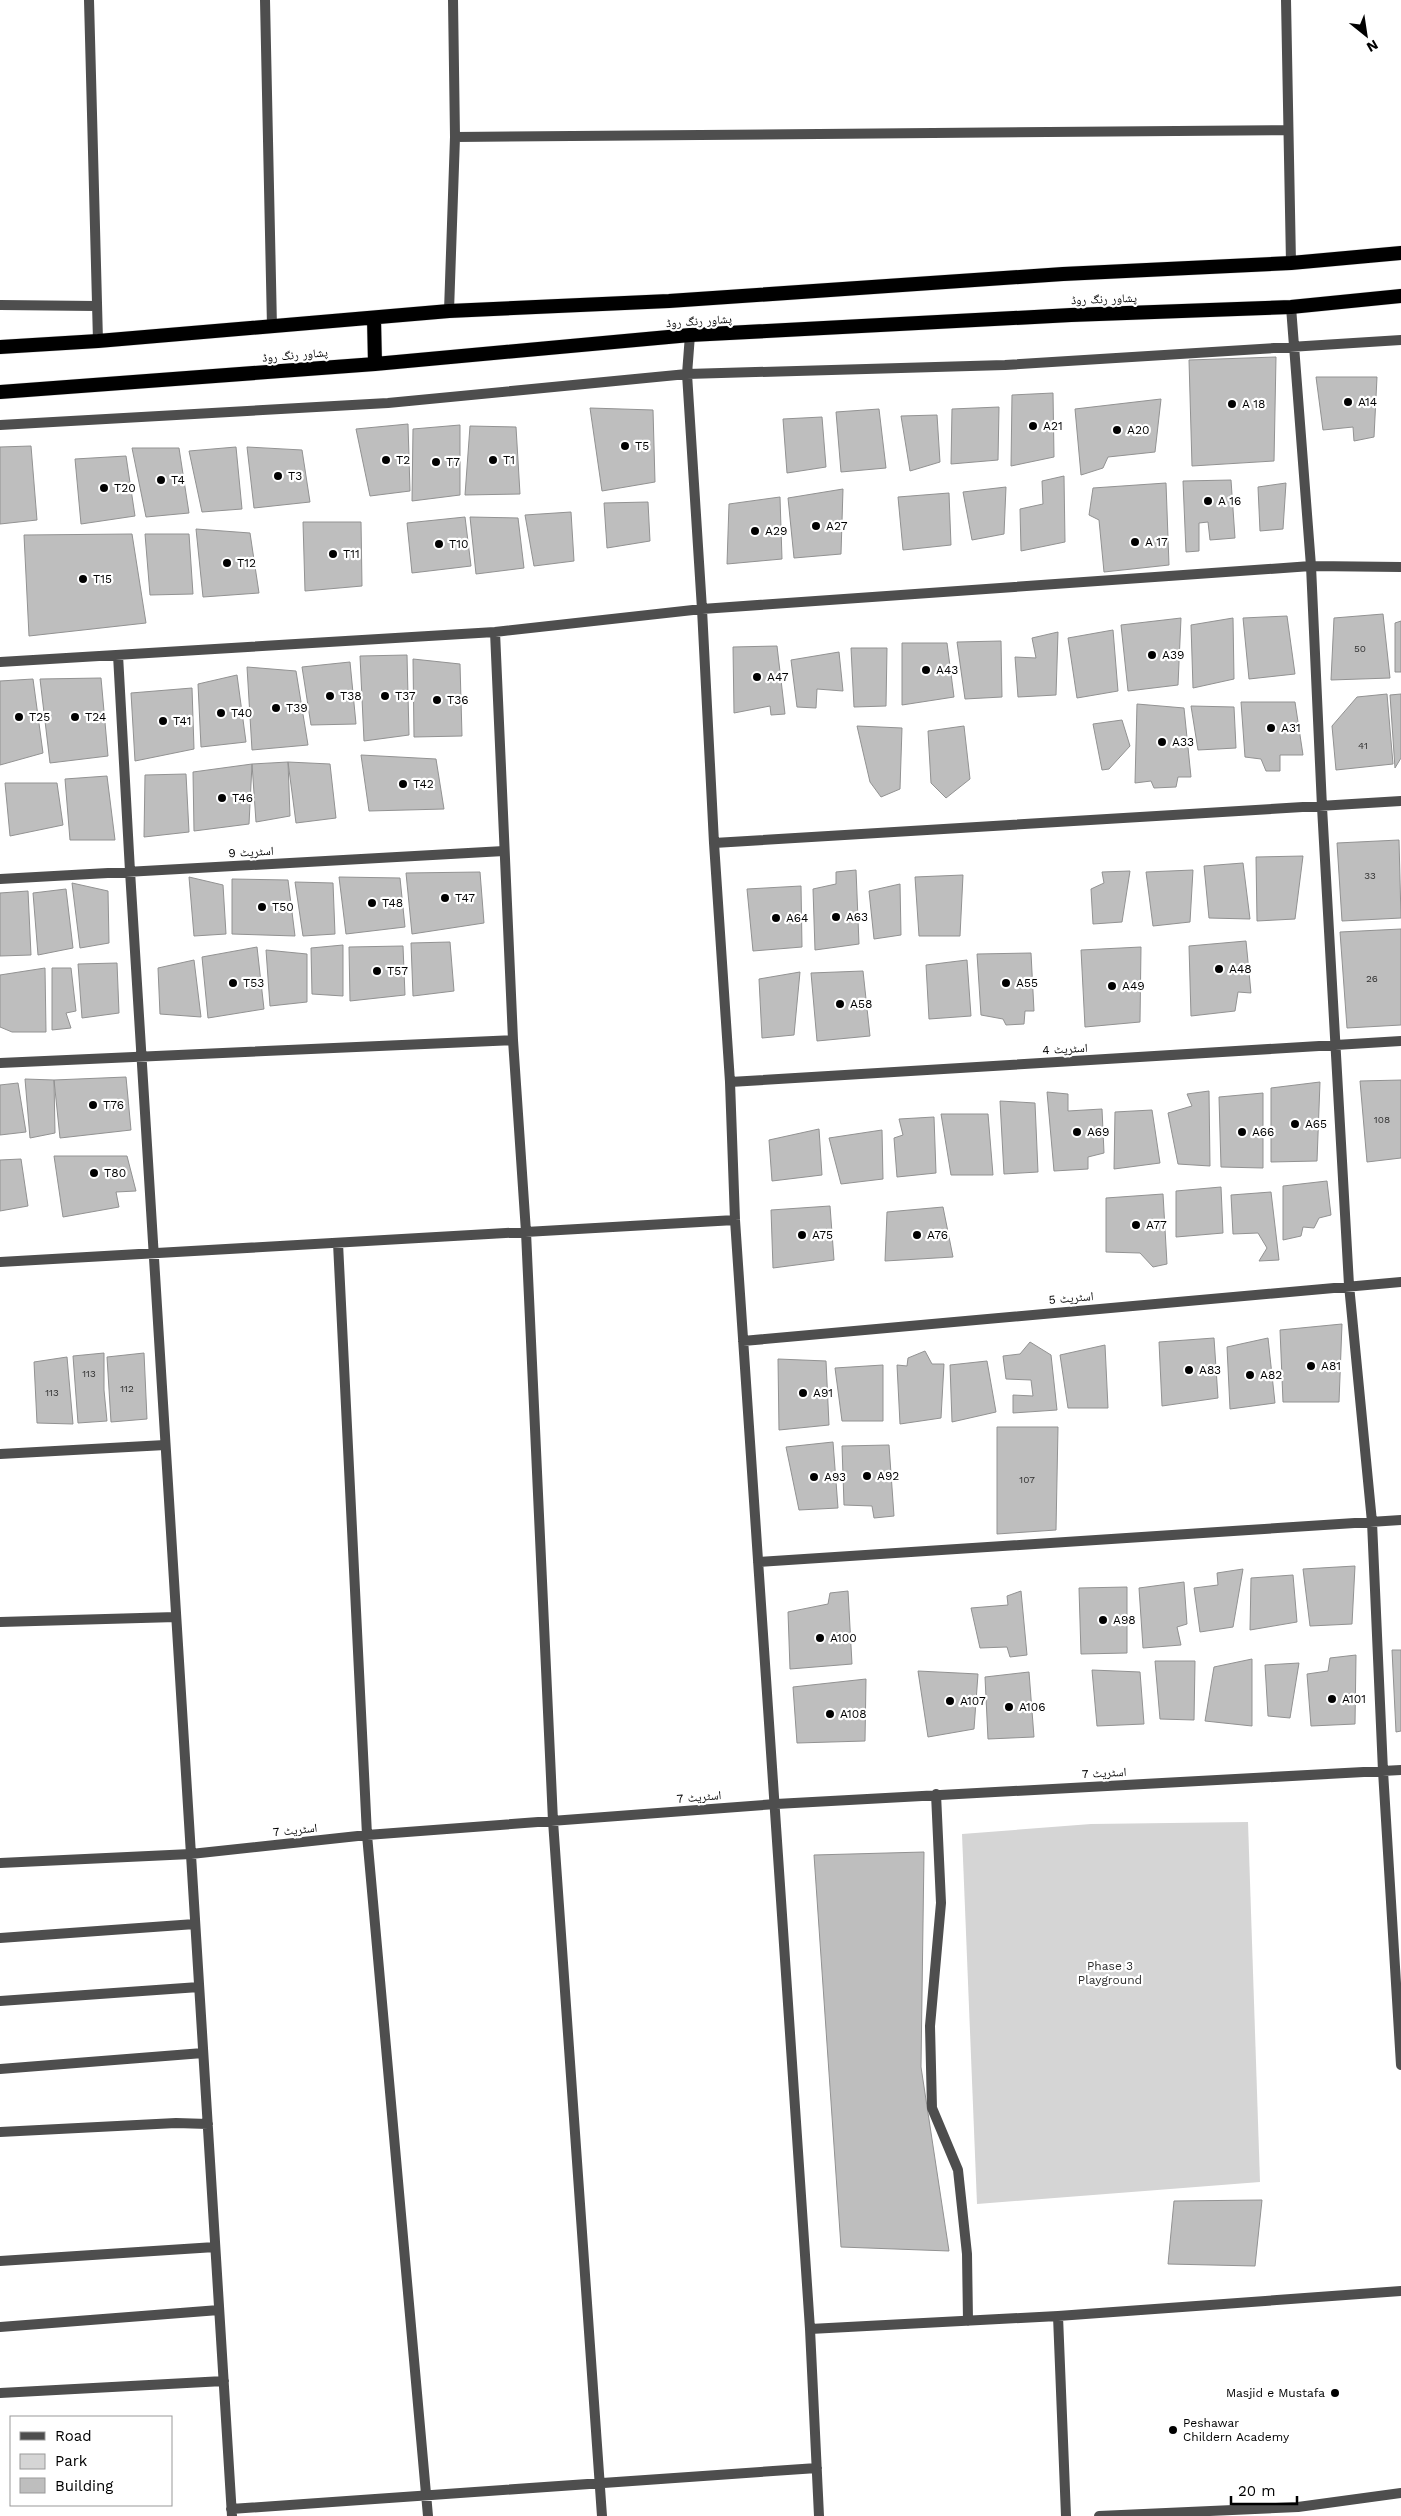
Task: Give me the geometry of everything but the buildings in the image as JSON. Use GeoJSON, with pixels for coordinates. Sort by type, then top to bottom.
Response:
{"type":"FeatureCollection","features":[{"type":"Feature","properties":{"kind":"highway","name":"پشاور رنگ روڈ"},"geometry":{"type":"LineString","coordinates":[[0,347],[98,341],[449,311],[669,301],[1063,274],[1291,263],[1401,253]]}},
{"type":"Feature","properties":{"kind":"highway","name":"پشاور رنگ روڈ"},"geometry":{"type":"LineString","coordinates":[[0,392],[374,364],[690,336],[1071,315],[1291,307],[1401,296]]}},
{"type":"Feature","properties":{"kind":"highway"},"geometry":{"type":"LineString","coordinates":[[374,318],[374,364]]}},
{"type":"Feature","properties":{"kind":"street"},"geometry":{"type":"LineString","coordinates":[[89,0],[98,341]]}},
{"type":"Feature","properties":{"kind":"street"},"geometry":{"type":"LineString","coordinates":[[265,0],[272,327]]}},
{"type":"Feature","properties":{"kind":"street"},"geometry":{"type":"LineString","coordinates":[[449,311],[455,137],[453,0]]}},
{"type":"Feature","properties":{"kind":"street"},"geometry":{"type":"LineString","coordinates":[[1286,0],[1291,263]]}},
{"type":"Feature","properties":{"kind":"street"},"geometry":{"type":"LineString","coordinates":[[455,137],[1287,130]]}},
{"type":"Feature","properties":{"kind":"street"},"geometry":{"type":"LineString","coordinates":[[0,305],[96,306]]}},
{"type":"Feature","properties":{"kind":"street"},"geometry":{"type":"LineString","coordinates":[[1291,307],[1292,346],[1311,566],[1322,807],[1349,1285],[1372,1522],[1383,1771],[1401,2065]]}},
{"type":"Feature","properties":{"kind":"street"},"geometry":{"type":"LineString","coordinates":[[690,336],[687,374],[714,844],[730,1082],[735,1220],[776,1804],[810,2329],[819,2516]]}},
{"type":"Feature","properties":{"kind":"street"},"geometry":{"type":"LineString","coordinates":[[0,425],[388,403],[687,374],[1005,365],[1401,340]]}},
{"type":"Feature","properties":{"kind":"street"},"geometry":{"type":"LineString","coordinates":[[0,662],[495,632],[702,609],[1311,566],[1401,567]]}},
{"type":"Feature","properties":{"kind":"street"},"geometry":{"type":"LineString","coordinates":[[495,632],[513,1040],[526,1232],[554,1821],[602,2516]]}},
{"type":"Feature","properties":{"kind":"street"},"geometry":{"type":"LineString","coordinates":[[118,655],[231,2512],[600,2481],[817,2468]]}},
{"type":"Feature","properties":{"kind":"street"},"geometry":{"type":"LineString","coordinates":[[714,844],[1401,801]]}},
{"type":"Feature","properties":{"kind":"street","name":"اسٹریٹ 9"},"geometry":{"type":"LineString","coordinates":[[0,879],[504,850]]}},
{"type":"Feature","properties":{"kind":"street"},"geometry":{"type":"LineString","coordinates":[[0,1062],[513,1040]]}},
{"type":"Feature","properties":{"kind":"street","name":"اسٹریٹ 4"},"geometry":{"type":"LineString","coordinates":[[730,1082],[1401,1041]]}},
{"type":"Feature","properties":{"kind":"street"},"geometry":{"type":"LineString","coordinates":[[0,1262],[735,1220]]}},
{"type":"Feature","properties":{"kind":"street"},"geometry":{"type":"LineString","coordinates":[[338,1243],[367,1834],[428,2516]]}},
{"type":"Feature","properties":{"kind":"street","name":"اسٹریٹ 5"},"geometry":{"type":"LineString","coordinates":[[743,1341],[1349,1285],[1401,1282]]}},
{"type":"Feature","properties":{"kind":"street"},"geometry":{"type":"LineString","coordinates":[[0,1454],[165,1445]]}},
{"type":"Feature","properties":{"kind":"street"},"geometry":{"type":"LineString","coordinates":[[758,1562],[1401,1520]]}},
{"type":"Feature","properties":{"kind":"street"},"geometry":{"type":"LineString","coordinates":[[0,1622],[176,1617]]}},
{"type":"Feature","properties":{"kind":"street","name":"اسٹریٹ 7"},"geometry":{"type":"LineString","coordinates":[[0,1862],[191,1854],[367,1834],[776,1804],[1401,1770]]}},
{"type":"Feature","properties":{"kind":"street"},"geometry":{"type":"LineString","coordinates":[[936,1794],[941,1903],[930,2026],[932,2108],[958,2170],[967,2254],[968,2321]]}},
{"type":"Feature","properties":{"kind":"street"},"geometry":{"type":"LineString","coordinates":[[0,1938],[195,1924]]}},
{"type":"Feature","properties":{"kind":"street"},"geometry":{"type":"LineString","coordinates":[[0,2001],[199,1987]]}},
{"type":"Feature","properties":{"kind":"street"},"geometry":{"type":"LineString","coordinates":[[0,2069],[203,2053]]}},
{"type":"Feature","properties":{"kind":"street"},"geometry":{"type":"LineString","coordinates":[[0,2132],[176,2123],[208,2124]]}},
{"type":"Feature","properties":{"kind":"street"},"geometry":{"type":"LineString","coordinates":[[0,2261],[215,2247]]}},
{"type":"Feature","properties":{"kind":"street"},"geometry":{"type":"LineString","coordinates":[[810,2329],[1058,2316],[1401,2291]]}},
{"type":"Feature","properties":{"kind":"street"},"geometry":{"type":"LineString","coordinates":[[0,2327],[219,2310]]}},
{"type":"Feature","properties":{"kind":"street"},"geometry":{"type":"LineString","coordinates":[[1058,2316],[1066,2516]]}},
{"type":"Feature","properties":{"kind":"street"},"geometry":{"type":"LineString","coordinates":[[0,2393],[224,2380]]}},
{"type":"Feature","properties":{"kind":"street"},"geometry":{"type":"LineString","coordinates":[[1099,2516],[1298,2512],[1401,2492]]}},
{"type":"Feature","properties":{"kind":"green space","name":"Phase 3 Playground"},"geometry":{"type":"Polygon","coordinates":[[[1248,1822],[1260,2182],[977,2204],[962,1834],[1091,1824],[1248,1822]]]}},
{"type":"Feature","properties":{"kind":"place","name":"A14"},"geometry":{"type":"Point","coordinates":[1348,402]}},
{"type":"Feature","properties":{"kind":"place","name":"A 18"},"geometry":{"type":"Point","coordinates":[1232,404]}},
{"type":"Feature","properties":{"kind":"place","name":"A21"},"geometry":{"type":"Point","coordinates":[1033,426]}},
{"type":"Feature","properties":{"kind":"place","name":"A20"},"geometry":{"type":"Point","coordinates":[1117,430]}},
{"type":"Feature","properties":{"kind":"place","name":"T5"},"geometry":{"type":"Point","coordinates":[625,446]}},
{"type":"Feature","properties":{"kind":"place","name":"T2"},"geometry":{"type":"Point","coordinates":[386,460]}},
{"type":"Feature","properties":{"kind":"place","name":"T1"},"geometry":{"type":"Point","coordinates":[493,460]}},
{"type":"Feature","properties":{"kind":"place","name":"T7"},"geometry":{"type":"Point","coordinates":[436,462]}},
{"type":"Feature","properties":{"kind":"place","name":"T3"},"geometry":{"type":"Point","coordinates":[278,476]}},
{"type":"Feature","properties":{"kind":"place","name":"T4"},"geometry":{"type":"Point","coordinates":[161,480]}},
{"type":"Feature","properties":{"kind":"place","name":"T20"},"geometry":{"type":"Point","coordinates":[104,488]}},
{"type":"Feature","properties":{"kind":"place","name":"A 16"},"geometry":{"type":"Point","coordinates":[1208,501]}},
{"type":"Feature","properties":{"kind":"place","name":"A27"},"geometry":{"type":"Point","coordinates":[816,526]}},
{"type":"Feature","properties":{"kind":"place","name":"A29"},"geometry":{"type":"Point","coordinates":[755,531]}},
{"type":"Feature","properties":{"kind":"place","name":"A 17"},"geometry":{"type":"Point","coordinates":[1135,542]}},
{"type":"Feature","properties":{"kind":"place","name":"T10"},"geometry":{"type":"Point","coordinates":[439,544]}},
{"type":"Feature","properties":{"kind":"place","name":"T11"},"geometry":{"type":"Point","coordinates":[333,554]}},
{"type":"Feature","properties":{"kind":"place","name":"T12"},"geometry":{"type":"Point","coordinates":[227,563]}},
{"type":"Feature","properties":{"kind":"place","name":"T15"},"geometry":{"type":"Point","coordinates":[83,579]}},
{"type":"Feature","properties":{"kind":"place","name":"A39"},"geometry":{"type":"Point","coordinates":[1152,655]}},
{"type":"Feature","properties":{"kind":"place","name":"A43"},"geometry":{"type":"Point","coordinates":[926,670]}},
{"type":"Feature","properties":{"kind":"place","name":"A47"},"geometry":{"type":"Point","coordinates":[757,677]}},
{"type":"Feature","properties":{"kind":"place","name":"T38"},"geometry":{"type":"Point","coordinates":[330,696]}},
{"type":"Feature","properties":{"kind":"place","name":"T37"},"geometry":{"type":"Point","coordinates":[385,696]}},
{"type":"Feature","properties":{"kind":"place","name":"T36"},"geometry":{"type":"Point","coordinates":[437,700]}},
{"type":"Feature","properties":{"kind":"place","name":"T39"},"geometry":{"type":"Point","coordinates":[276,708]}},
{"type":"Feature","properties":{"kind":"place","name":"T40"},"geometry":{"type":"Point","coordinates":[221,713]}},
{"type":"Feature","properties":{"kind":"place","name":"T25"},"geometry":{"type":"Point","coordinates":[19,717]}},
{"type":"Feature","properties":{"kind":"place","name":"T24"},"geometry":{"type":"Point","coordinates":[75,717]}},
{"type":"Feature","properties":{"kind":"place","name":"T41"},"geometry":{"type":"Point","coordinates":[163,721]}},
{"type":"Feature","properties":{"kind":"place","name":"A31"},"geometry":{"type":"Point","coordinates":[1271,728]}},
{"type":"Feature","properties":{"kind":"place","name":"A33"},"geometry":{"type":"Point","coordinates":[1162,742]}},
{"type":"Feature","properties":{"kind":"place","name":"T42"},"geometry":{"type":"Point","coordinates":[403,784]}},
{"type":"Feature","properties":{"kind":"place","name":"T46"},"geometry":{"type":"Point","coordinates":[222,798]}},
{"type":"Feature","properties":{"kind":"place","name":"T47"},"geometry":{"type":"Point","coordinates":[445,898]}},
{"type":"Feature","properties":{"kind":"place","name":"T48"},"geometry":{"type":"Point","coordinates":[372,903]}},
{"type":"Feature","properties":{"kind":"place","name":"T50"},"geometry":{"type":"Point","coordinates":[262,907]}},
{"type":"Feature","properties":{"kind":"place","name":"A63"},"geometry":{"type":"Point","coordinates":[836,917]}},
{"type":"Feature","properties":{"kind":"place","name":"A64"},"geometry":{"type":"Point","coordinates":[776,918]}},
{"type":"Feature","properties":{"kind":"place","name":"A48"},"geometry":{"type":"Point","coordinates":[1219,969]}},
{"type":"Feature","properties":{"kind":"place","name":"T57"},"geometry":{"type":"Point","coordinates":[377,971]}},
{"type":"Feature","properties":{"kind":"place","name":"T53"},"geometry":{"type":"Point","coordinates":[233,983]}},
{"type":"Feature","properties":{"kind":"place","name":"A55"},"geometry":{"type":"Point","coordinates":[1006,983]}},
{"type":"Feature","properties":{"kind":"place","name":"A49"},"geometry":{"type":"Point","coordinates":[1112,986]}},
{"type":"Feature","properties":{"kind":"place","name":"A58"},"geometry":{"type":"Point","coordinates":[840,1004]}},
{"type":"Feature","properties":{"kind":"place","name":"T76"},"geometry":{"type":"Point","coordinates":[93,1105]}},
{"type":"Feature","properties":{"kind":"place","name":"A65"},"geometry":{"type":"Point","coordinates":[1295,1124]}},
{"type":"Feature","properties":{"kind":"place","name":"A69"},"geometry":{"type":"Point","coordinates":[1077,1132]}},
{"type":"Feature","properties":{"kind":"place","name":"A66"},"geometry":{"type":"Point","coordinates":[1242,1132]}},
{"type":"Feature","properties":{"kind":"place","name":"T80"},"geometry":{"type":"Point","coordinates":[94,1173]}},
{"type":"Feature","properties":{"kind":"place","name":"A77"},"geometry":{"type":"Point","coordinates":[1136,1225]}},
{"type":"Feature","properties":{"kind":"place","name":"A75"},"geometry":{"type":"Point","coordinates":[802,1235]}},
{"type":"Feature","properties":{"kind":"place","name":"A76"},"geometry":{"type":"Point","coordinates":[917,1235]}},
{"type":"Feature","properties":{"kind":"place","name":"A81"},"geometry":{"type":"Point","coordinates":[1311,1366]}},
{"type":"Feature","properties":{"kind":"place","name":"A83"},"geometry":{"type":"Point","coordinates":[1189,1370]}},
{"type":"Feature","properties":{"kind":"place","name":"A82"},"geometry":{"type":"Point","coordinates":[1250,1375]}},
{"type":"Feature","properties":{"kind":"place","name":"A91"},"geometry":{"type":"Point","coordinates":[803,1393]}},
{"type":"Feature","properties":{"kind":"place","name":"A92"},"geometry":{"type":"Point","coordinates":[867,1476]}},
{"type":"Feature","properties":{"kind":"place","name":"A93"},"geometry":{"type":"Point","coordinates":[814,1477]}},
{"type":"Feature","properties":{"kind":"place","name":"A98"},"geometry":{"type":"Point","coordinates":[1103,1620]}},
{"type":"Feature","properties":{"kind":"place","name":"A100"},"geometry":{"type":"Point","coordinates":[820,1638]}},
{"type":"Feature","properties":{"kind":"place","name":"A101"},"geometry":{"type":"Point","coordinates":[1332,1699]}},
{"type":"Feature","properties":{"kind":"place","name":"A107"},"geometry":{"type":"Point","coordinates":[950,1701]}},
{"type":"Feature","properties":{"kind":"place","name":"A106"},"geometry":{"type":"Point","coordinates":[1009,1707]}},
{"type":"Feature","properties":{"kind":"place","name":"A108"},"geometry":{"type":"Point","coordinates":[830,1714]}},
{"type":"Feature","properties":{"kind":"place","name":"Masjid e Mustafa"},"geometry":{"type":"Point","coordinates":[1335,2393]}},
{"type":"Feature","properties":{"kind":"place","name":"Peshawar Childern Academy"},"geometry":{"type":"Point","coordinates":[1173,2430]}}]}
